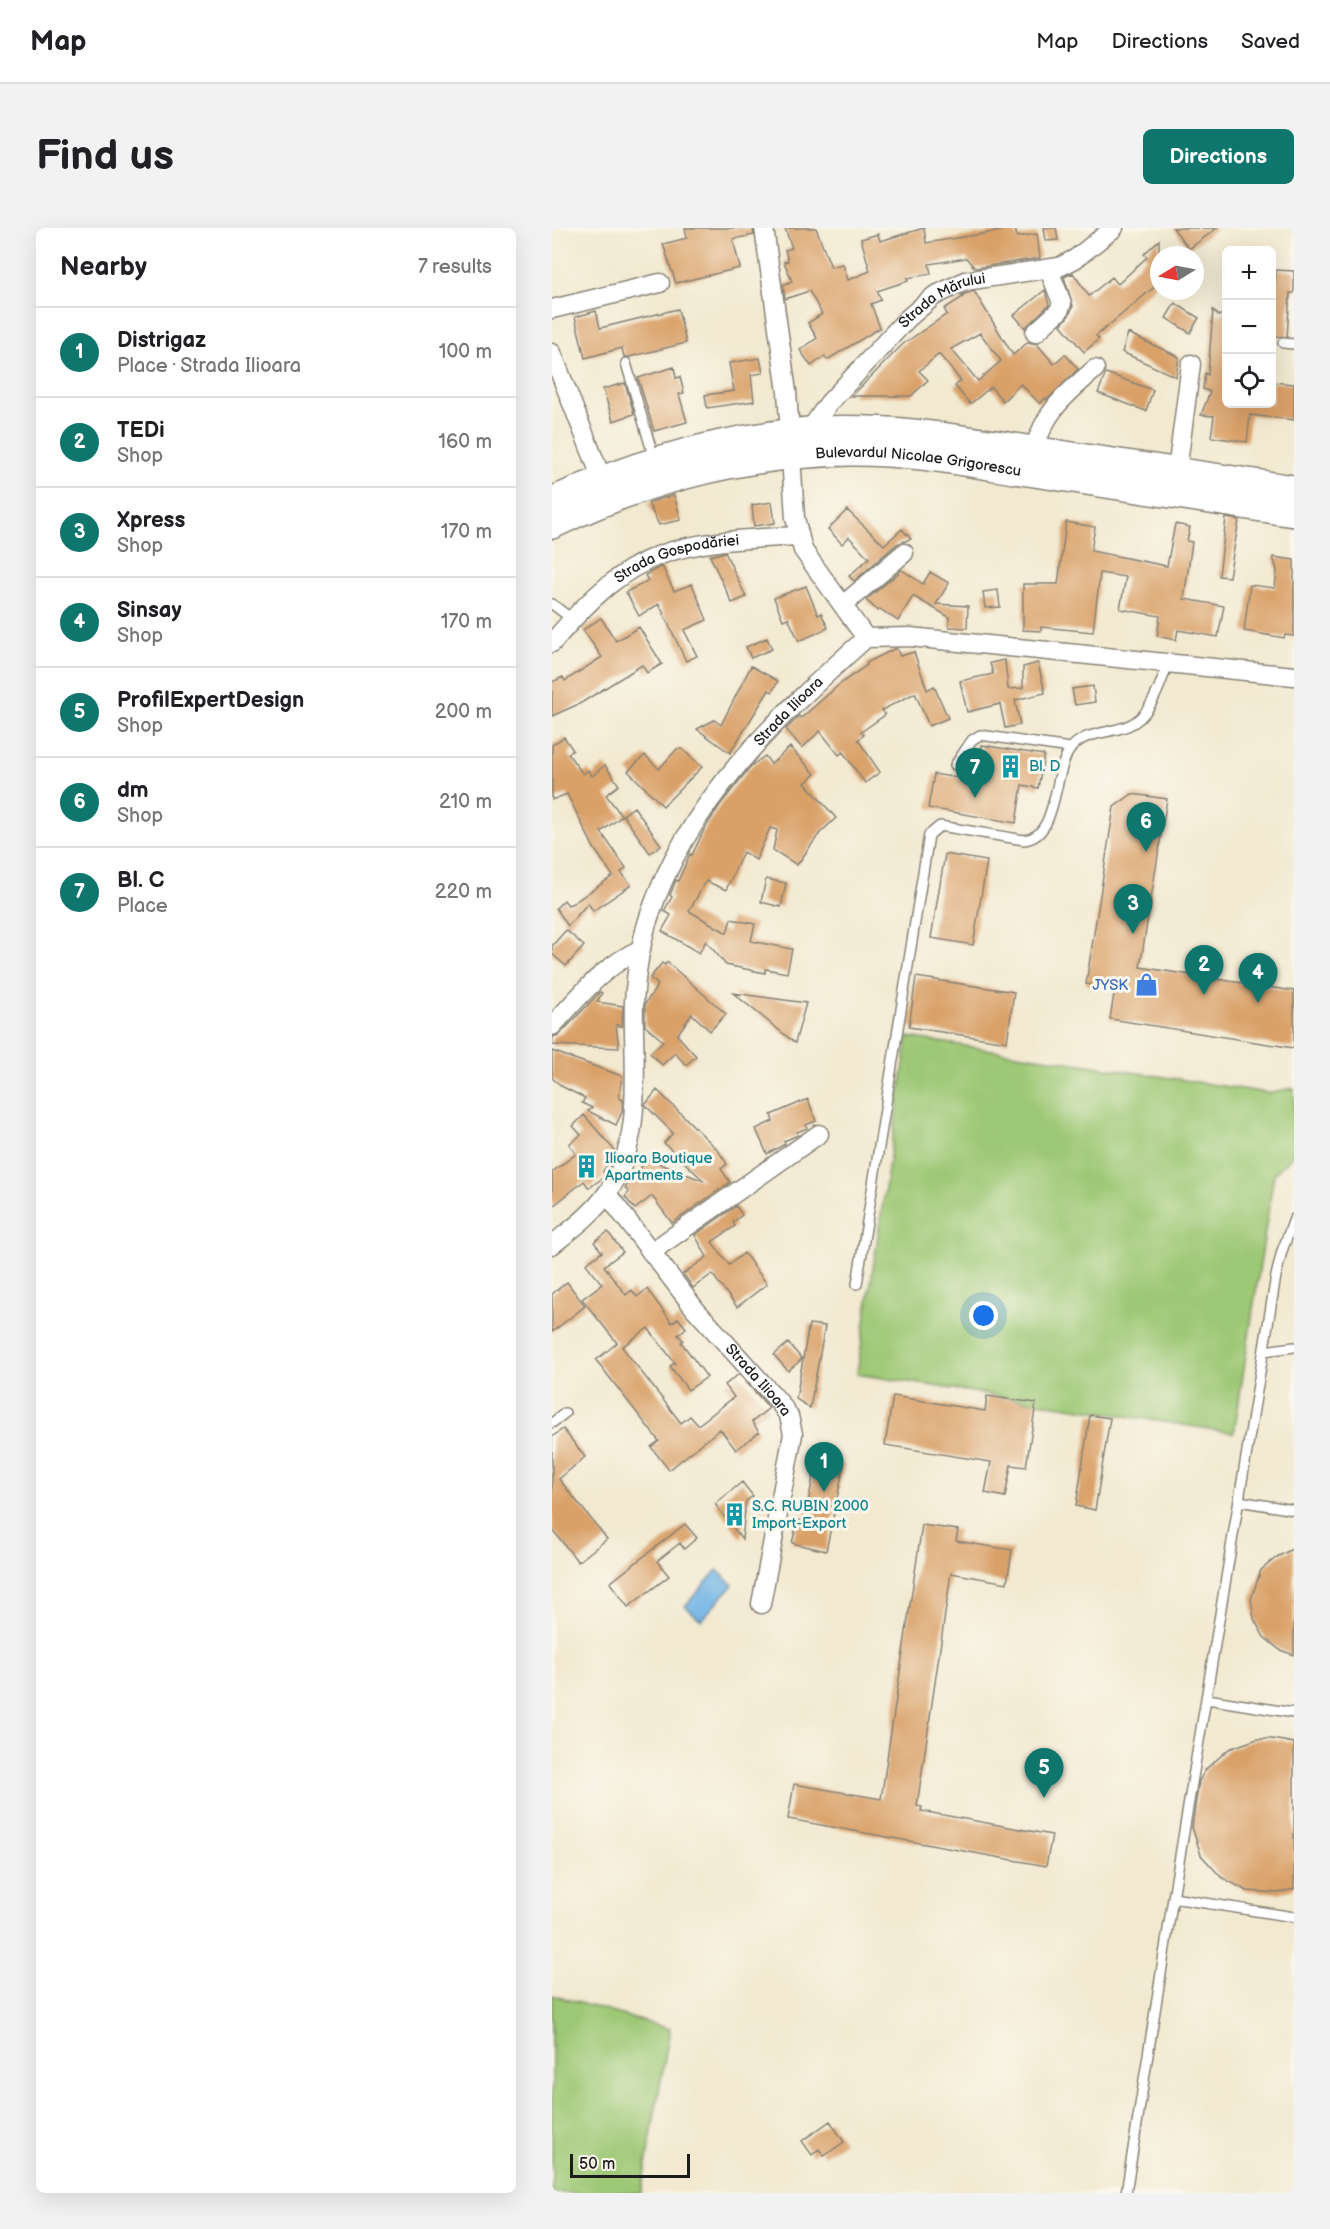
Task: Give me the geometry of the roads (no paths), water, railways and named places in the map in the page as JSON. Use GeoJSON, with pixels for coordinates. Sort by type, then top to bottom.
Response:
{"type":"FeatureCollection","features":[{"type":"Feature","properties":{"kind":"main road","name":"Bulevardul Nicolae Grigorescu"},"geometry":{"type":"LineString","coordinates":[[552,501],[602,479],[655,460],[740,440],[797,440],[882,431],[1034,450],[1294,489]]}},
{"type":"Feature","properties":{"kind":"main road","name":"Bulevardul Nicolae Grigorescu"},"geometry":{"type":"LineString","coordinates":[[552,525],[611,498],[663,481],[713,469],[797,440],[851,452],[939,459],[1294,513]]}},
{"type":"Feature","properties":{"kind":"street"},"geometry":{"type":"LineString","coordinates":[[764,228],[787,392],[797,440],[798,536],[809,561],[866,638],[910,637],[1294,676]]}},
{"type":"Feature","properties":{"kind":"street","name":"Strada Mărului"},"geometry":{"type":"LineString","coordinates":[[797,440],[883,344],[934,296],[965,281],[1049,270],[1075,259],[1114,228]]}},
{"type":"Feature","properties":{"kind":"street"},"geometry":{"type":"LineString","coordinates":[[1035,333],[1059,311],[1062,303],[1049,270]]}},
{"type":"Feature","properties":{"kind":"street"},"geometry":{"type":"LineString","coordinates":[[552,309],[660,283]]}},
{"type":"Feature","properties":{"kind":"street"},"geometry":{"type":"LineString","coordinates":[[552,353],[602,479]]}},
{"type":"Feature","properties":{"kind":"street"},"geometry":{"type":"LineString","coordinates":[[1177,471],[1191,364]]}},
{"type":"Feature","properties":{"kind":"street"},"geometry":{"type":"LineString","coordinates":[[1034,450],[1040,431],[1053,408],[1095,369]]}},
{"type":"Feature","properties":{"kind":"street","name":"Strada Gospodăriei"},"geometry":{"type":"LineString","coordinates":[[552,643],[572,619],[612,580],[658,554],[710,542],[798,536]]}},
{"type":"Feature","properties":{"kind":"street"},"geometry":{"type":"LineString","coordinates":[[843,605],[904,552]]}},
{"type":"Feature","properties":{"kind":"street","name":"Strada Ilioara"},"geometry":{"type":"LineString","coordinates":[[552,1245],[591,1213],[607,1194],[625,1157],[633,1118],[634,1003],[640,949],[677,851],[702,809],[733,768],[778,718],[866,638]]}},
{"type":"Feature","properties":{"kind":"street"},"geometry":{"type":"LineString","coordinates":[[552,1026],[609,966],[640,949]]}},
{"type":"Feature","properties":{"kind":"street"},"geometry":{"type":"LineString","coordinates":[[651,1252],[819,1134]]}},
{"type":"Feature","properties":{"kind":"street","name":"Strada Ilioara"},"geometry":{"type":"LineString","coordinates":[[607,1194],[713,1330],[779,1402],[792,1422],[793,1434],[761,1604]]}},
{"type":"Feature","properties":{"kind":"lane"},"geometry":{"type":"LineString","coordinates":[[1283,343],[1294,344]]}},
{"type":"Feature","properties":{"kind":"lane"},"geometry":{"type":"LineString","coordinates":[[626,363],[655,460]]}},
{"type":"Feature","properties":{"kind":"lane"},"geometry":{"type":"LineString","coordinates":[[552,604],[572,619]]}},
{"type":"Feature","properties":{"kind":"lane"},"geometry":{"type":"LineString","coordinates":[[857,1284],[926,842],[933,830],[940,826],[1024,840],[1038,836],[1046,825],[1062,764],[1070,748],[1086,736],[1136,722],[1147,710],[1168,663]]}},
{"type":"Feature","properties":{"kind":"lane"},"geometry":{"type":"LineString","coordinates":[[955,765],[972,740],[980,735],[1070,748]]}},
{"type":"Feature","properties":{"kind":"lane"},"geometry":{"type":"LineString","coordinates":[[1126,2193],[1264,1351],[1282,1251],[1294,1219]]}},
{"type":"Feature","properties":{"kind":"lane"},"geometry":{"type":"LineString","coordinates":[[1264,1351],[1294,1347]]}},
{"type":"Feature","properties":{"kind":"lane"},"geometry":{"type":"LineString","coordinates":[[552,1423],[565,1413]]}},
{"type":"Feature","properties":{"kind":"lane"},"geometry":{"type":"LineString","coordinates":[[1239,1502],[1294,1510]]}},
{"type":"Feature","properties":{"kind":"lane"},"geometry":{"type":"LineString","coordinates":[[1207,1699],[1294,1713]]}},
{"type":"Feature","properties":{"kind":"lane"},"geometry":{"type":"LineString","coordinates":[[1173,1898],[1294,1917]]}},
{"type":"Feature","properties":{"kind":"water"},"geometry":{"type":"Polygon","coordinates":[[[717,1570],[733,1585],[701,1620],[685,1606],[717,1570]]]}},
{"type":"Feature","properties":{"kind":"place","name":"Bl. D"},"geometry":{"type":"Point","coordinates":[1011,766]}},
{"type":"Feature","properties":{"kind":"place","name":"Bl. C"},"geometry":{"type":"Point","coordinates":[975,798]}},
{"type":"Feature","properties":{"kind":"place","name":"dm"},"geometry":{"type":"Point","coordinates":[1146,852]}},
{"type":"Feature","properties":{"kind":"place","name":"Xpress"},"geometry":{"type":"Point","coordinates":[1133,934]}},
{"type":"Feature","properties":{"kind":"place","name":"JYSK"},"geometry":{"type":"Point","coordinates":[1146,985]}},
{"type":"Feature","properties":{"kind":"place","name":"TEDi"},"geometry":{"type":"Point","coordinates":[1204,995]}},
{"type":"Feature","properties":{"kind":"place","name":"Sinsay"},"geometry":{"type":"Point","coordinates":[1258,1003]}},
{"type":"Feature","properties":{"kind":"place","name":"Ilioara Boutique Apartments"},"geometry":{"type":"Point","coordinates":[587,1167]}},
{"type":"Feature","properties":{"kind":"place","name":"Distrigaz"},"geometry":{"type":"Point","coordinates":[824,1492]}},
{"type":"Feature","properties":{"kind":"place","name":"S.C. RUBIN 2000 Import-Export"},"geometry":{"type":"Point","coordinates":[734,1515]}},
{"type":"Feature","properties":{"kind":"place","name":"ProfilExpertDesign"},"geometry":{"type":"Point","coordinates":[1044,1798]}}]}
